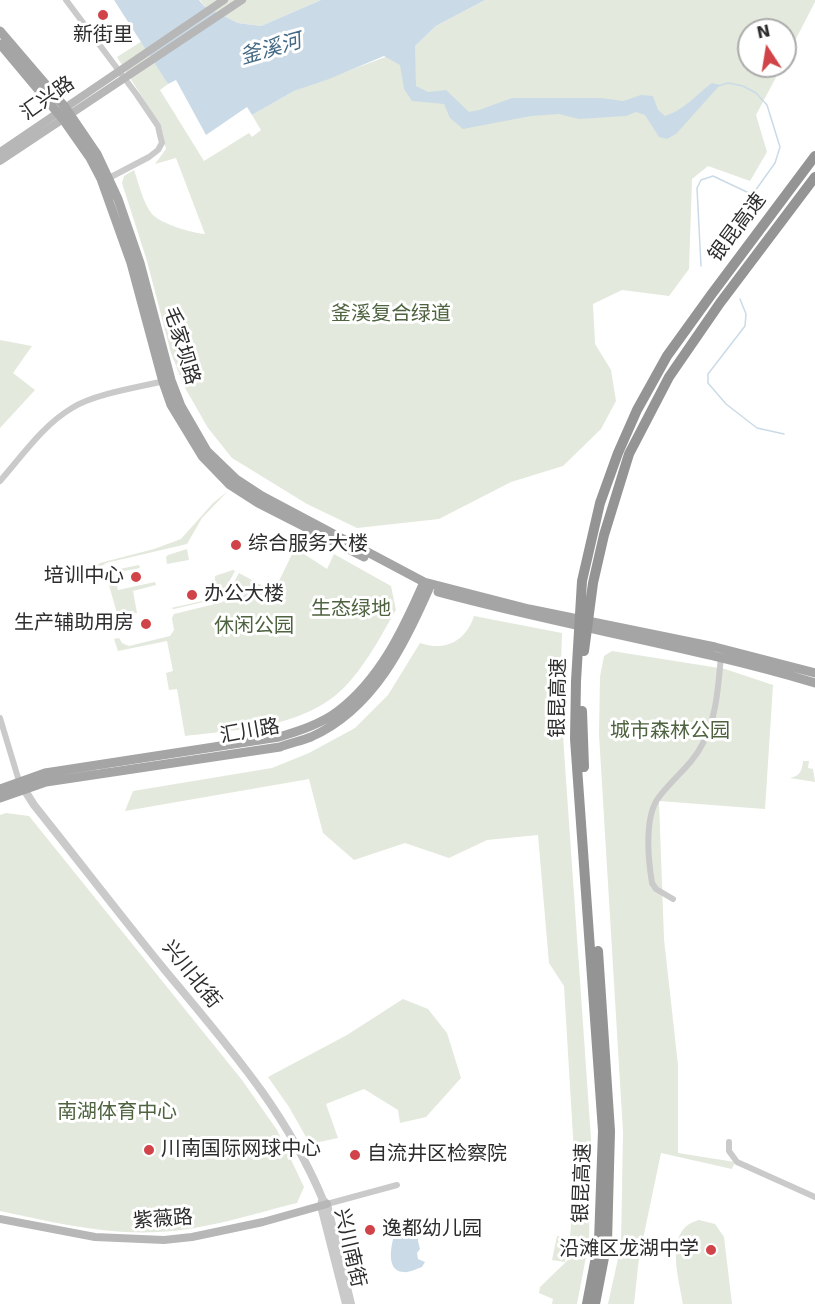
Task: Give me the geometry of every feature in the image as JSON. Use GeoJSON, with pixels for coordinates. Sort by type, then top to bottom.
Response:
{"type":"FeatureCollection","features":[{"type":"Feature","properties":{"kind":"highway","name":"银昆高速"},"geometry":{"type":"LineString","coordinates":[[595,1304],[607,1242],[610,1131],[584,759],[581,673],[582,581],[600,503],[637,410],[668,356],[704,303],[815,156]]}},
{"type":"Feature","properties":{"kind":"highway","name":"银昆高速"},"geometry":{"type":"LineString","coordinates":[[587,1304],[599,1241],[603,1131],[575,739],[576,681],[593,583],[604,535],[629,454],[669,377],[720,303],[815,177]]}},
{"type":"Feature","properties":{"kind":"main road"},"geometry":{"type":"LineString","coordinates":[[117,77],[224,0]]}},
{"type":"Feature","properties":{"kind":"main road"},"geometry":{"type":"LineString","coordinates":[[117,77],[242,0]]}},
{"type":"Feature","properties":{"kind":"main road","name":"毛家坝路"},"geometry":{"type":"LineString","coordinates":[[0,32],[97,154],[109,178],[140,263],[171,405],[202,456],[230,485],[258,503],[427,586]]}},
{"type":"Feature","properties":{"kind":"main road","name":"毛家坝路"},"geometry":{"type":"LineString","coordinates":[[0,44],[63,113],[101,179],[167,381]]}},
{"type":"Feature","properties":{"kind":"main road","name":"汇兴路"},"geometry":{"type":"LineString","coordinates":[[0,152],[117,77]]}},
{"type":"Feature","properties":{"kind":"main road"},"geometry":{"type":"LineString","coordinates":[[0,161],[63,113]]}},
{"type":"Feature","properties":{"kind":"main road"},"geometry":{"type":"LineString","coordinates":[[427,586],[508,611],[721,657],[815,683]]}},
{"type":"Feature","properties":{"kind":"main road"},"geometry":{"type":"LineString","coordinates":[[427,586],[715,647],[815,673]]}},
{"type":"Feature","properties":{"kind":"main road","name":"汇川路"},"geometry":{"type":"LineString","coordinates":[[0,798],[45,773],[279,737],[306,728],[336,712],[366,686],[389,652],[427,586]]}},
{"type":"Feature","properties":{"kind":"main road","name":"汇川路"},"geometry":{"type":"LineString","coordinates":[[0,789],[21,785]]}},
{"type":"Feature","properties":{"kind":"main road","name":"紫薇路"},"geometry":{"type":"LineString","coordinates":[[0,1219],[95,1238],[164,1240],[192,1237],[253,1224],[324,1203]]}},
{"type":"Feature","properties":{"kind":"street"},"geometry":{"type":"LineString","coordinates":[[66,0],[158,126],[162,143],[158,150],[109,178]]}},
{"type":"Feature","properties":{"kind":"street"},"geometry":{"type":"LineString","coordinates":[[0,481],[57,417],[74,406],[167,381]]}},
{"type":"Feature","properties":{"kind":"street"},"geometry":{"type":"LineString","coordinates":[[673,899],[656,889],[652,883],[650,819],[652,808],[658,797],[697,754],[705,741],[712,724],[721,657]]}},
{"type":"Feature","properties":{"kind":"street"},"geometry":{"type":"LineString","coordinates":[[0,718],[21,785]]}},
{"type":"Feature","properties":{"kind":"street","name":"兴川北街"},"geometry":{"type":"LineString","coordinates":[[21,785],[151,953],[255,1079],[298,1147],[324,1203]]}},
{"type":"Feature","properties":{"kind":"street"},"geometry":{"type":"LineString","coordinates":[[729,1142],[729,1151],[736,1162],[815,1197]]}},
{"type":"Feature","properties":{"kind":"street"},"geometry":{"type":"LineString","coordinates":[[324,1203],[398,1185]]}},
{"type":"Feature","properties":{"kind":"street","name":"兴川南街"},"geometry":{"type":"LineString","coordinates":[[324,1203],[346,1304]]}},
{"type":"Feature","properties":{"kind":"street","name":"兴川南街"},"geometry":{"type":"LineString","coordinates":[[324,1203],[351,1304]]}},
{"type":"Feature","properties":{"kind":"green space"},"geometry":{"type":"Polygon","coordinates":[[[200,0],[321,0],[261,26],[238,23],[204,6],[200,0]]]}},
{"type":"Feature","properties":{"kind":"green space","name":"釜溪复合绿道"},"geometry":{"type":"Polygon","coordinates":[[[485,0],[815,0],[797,37],[797,18],[737,18],[737,78],[776,78],[756,115],[767,152],[750,181],[708,166],[692,179],[689,269],[669,296],[622,290],[593,304],[595,344],[611,370],[616,401],[601,429],[563,466],[511,482],[439,519],[357,528],[307,504],[232,458],[208,428],[184,386],[171,353],[147,261],[122,183],[124,176],[134,170],[146,204],[156,218],[192,232],[205,234],[176,158],[155,164],[166,149],[161,127],[117,57],[142,41],[168,84],[160,90],[204,161],[249,133],[252,137],[261,130],[252,115],[294,91],[415,46],[436,26],[485,0]]]}},
{"type":"Feature","properties":{"kind":"green space"},"geometry":{"type":"Polygon","coordinates":[[[0,340],[32,346],[13,373],[35,390],[0,428],[0,340]]]}},
{"type":"Feature","properties":{"kind":"green space"},"geometry":{"type":"Polygon","coordinates":[[[228,491],[202,518],[187,544],[106,563],[102,566],[101,574],[96,576],[93,568],[100,563],[154,549],[181,539],[213,503],[228,491]]]}},
{"type":"Feature","properties":{"kind":"green space"},"geometry":{"type":"Polygon","coordinates":[[[295,548],[327,569],[334,554],[391,586],[396,610],[364,664],[351,680],[335,696],[316,708],[296,717],[252,728],[185,736],[177,689],[169,690],[166,673],[173,671],[167,641],[118,651],[114,639],[119,638],[122,643],[129,646],[170,636],[174,630],[172,618],[174,614],[223,602],[239,573],[272,591],[295,548]]]}},
{"type":"Feature","properties":{"kind":"green space"},"geometry":{"type":"Polygon","coordinates":[[[187,549],[189,560],[167,564],[168,555],[187,549]]]}},
{"type":"Feature","properties":{"kind":"green space"},"geometry":{"type":"Polygon","coordinates":[[[139,565],[140,568],[114,573],[118,590],[155,582],[156,585],[133,591],[137,613],[118,617],[105,571],[109,567],[110,571],[139,565]]]}},
{"type":"Feature","properties":{"kind":"green space"},"geometry":{"type":"Polygon","coordinates":[[[235,571],[220,598],[171,608],[216,598],[212,582],[215,581],[215,576],[235,571]]]}},
{"type":"Feature","properties":{"kind":"green space"},"geometry":{"type":"Polygon","coordinates":[[[474,616],[562,633],[560,693],[591,1139],[589,1241],[577,1304],[552,1304],[553,1299],[539,1293],[540,1287],[569,1259],[575,1170],[564,986],[549,963],[538,835],[487,840],[449,858],[405,843],[354,860],[323,833],[309,779],[125,811],[133,791],[272,768],[309,753],[355,728],[388,695],[420,643],[438,646],[453,642],[466,632],[474,616]]]}},
{"type":"Feature","properties":{"kind":"green space","name":"城市森林公园"},"geometry":{"type":"Polygon","coordinates":[[[612,651],[725,669],[773,685],[765,809],[659,801],[664,939],[678,1065],[678,1153],[735,1162],[732,1169],[661,1153],[639,1258],[634,1304],[608,1304],[621,1245],[623,1132],[599,734],[600,677],[604,656],[612,651]]]}},
{"type":"Feature","properties":{"kind":"green space"},"geometry":{"type":"Polygon","coordinates":[[[803,761],[809,761],[808,768],[813,769],[815,782],[790,778],[800,772],[803,761]]]}},
{"type":"Feature","properties":{"kind":"green space","name":"南湖体育中心"},"geometry":{"type":"Polygon","coordinates":[[[6,813],[29,816],[242,1080],[277,1130],[304,1187],[297,1203],[211,1225],[158,1232],[98,1230],[0,1211],[0,815],[6,813]]]}},
{"type":"Feature","properties":{"kind":"green space"},"geometry":{"type":"Polygon","coordinates":[[[403,999],[428,1009],[447,1033],[461,1078],[426,1117],[400,1123],[398,1110],[364,1089],[326,1104],[338,1138],[310,1144],[289,1107],[268,1077],[347,1035],[403,999]]]}},
{"type":"Feature","properties":{"kind":"green space"},"geometry":{"type":"Polygon","coordinates":[[[699,1220],[715,1224],[724,1237],[732,1304],[683,1304],[677,1268],[677,1243],[681,1233],[688,1225],[699,1220]]]}},
{"type":"Feature","properties":{"kind":"green space"},"geometry":{"type":"Polygon","coordinates":[[[557,1236],[570,1238],[565,1262],[552,1260],[557,1236]]]}},
{"type":"Feature","properties":{"kind":"water","name":"釜溪河"},"geometry":{"type":"Polygon","coordinates":[[[114,0],[199,0],[204,6],[238,23],[261,26],[321,0],[485,0],[436,26],[415,46],[416,86],[428,92],[446,90],[469,112],[512,98],[601,98],[623,101],[641,95],[653,96],[658,110],[665,116],[684,106],[712,83],[720,85],[676,134],[667,139],[659,137],[645,115],[636,112],[626,116],[579,119],[559,114],[531,116],[463,129],[450,118],[444,104],[412,101],[404,89],[400,65],[384,56],[294,91],[252,115],[247,107],[206,135],[176,80],[168,84],[114,0]]]}},
{"type":"Feature","properties":{"kind":"water"},"geometry":{"type":"Polygon","coordinates":[[[417,1223],[420,1249],[417,1253],[418,1259],[425,1262],[422,1267],[410,1271],[397,1270],[391,1261],[396,1230],[417,1223]]]}},
{"type":"Feature","properties":{"kind":"waterway"},"geometry":{"type":"LineString","coordinates":[[701,266],[697,188],[701,180],[713,176],[749,193],[755,191],[775,163],[780,147],[767,105],[756,93],[743,86],[728,83],[718,86]]}},
{"type":"Feature","properties":{"kind":"waterway"},"geometry":{"type":"LineString","coordinates":[[740,299],[746,314],[745,326],[708,374],[708,383],[726,404],[757,428],[784,434]]}},
{"type":"Feature","properties":{"kind":"place","name":"新街里"},"geometry":{"type":"Point","coordinates":[103,15]}},
{"type":"Feature","properties":{"kind":"place","name":"综合服务大楼"},"geometry":{"type":"Point","coordinates":[236,545]}},
{"type":"Feature","properties":{"kind":"place","name":"培训中心"},"geometry":{"type":"Point","coordinates":[136,577]}},
{"type":"Feature","properties":{"kind":"place","name":"办公大楼"},"geometry":{"type":"Point","coordinates":[192,595]}},
{"type":"Feature","properties":{"kind":"place","name":"生产辅助用房"},"geometry":{"type":"Point","coordinates":[146,624]}},
{"type":"Feature","properties":{"kind":"place","name":"川南国际网球中心"},"geometry":{"type":"Point","coordinates":[149,1150]}},
{"type":"Feature","properties":{"kind":"place","name":"自流井区检察院"},"geometry":{"type":"Point","coordinates":[355,1155]}},
{"type":"Feature","properties":{"kind":"place","name":"逸都幼儿园"},"geometry":{"type":"Point","coordinates":[370,1230]}},
{"type":"Feature","properties":{"kind":"place","name":"沿滩区龙湖中学"},"geometry":{"type":"Point","coordinates":[711,1250]}},
{"type":"Feature","properties":{"kind":"park label","name":"生态绿地"},"geometry":{"type":"Point","coordinates":[351,610]}},
{"type":"Feature","properties":{"kind":"park label","name":"休闲公园"},"geometry":{"type":"Point","coordinates":[254,627]}}]}
